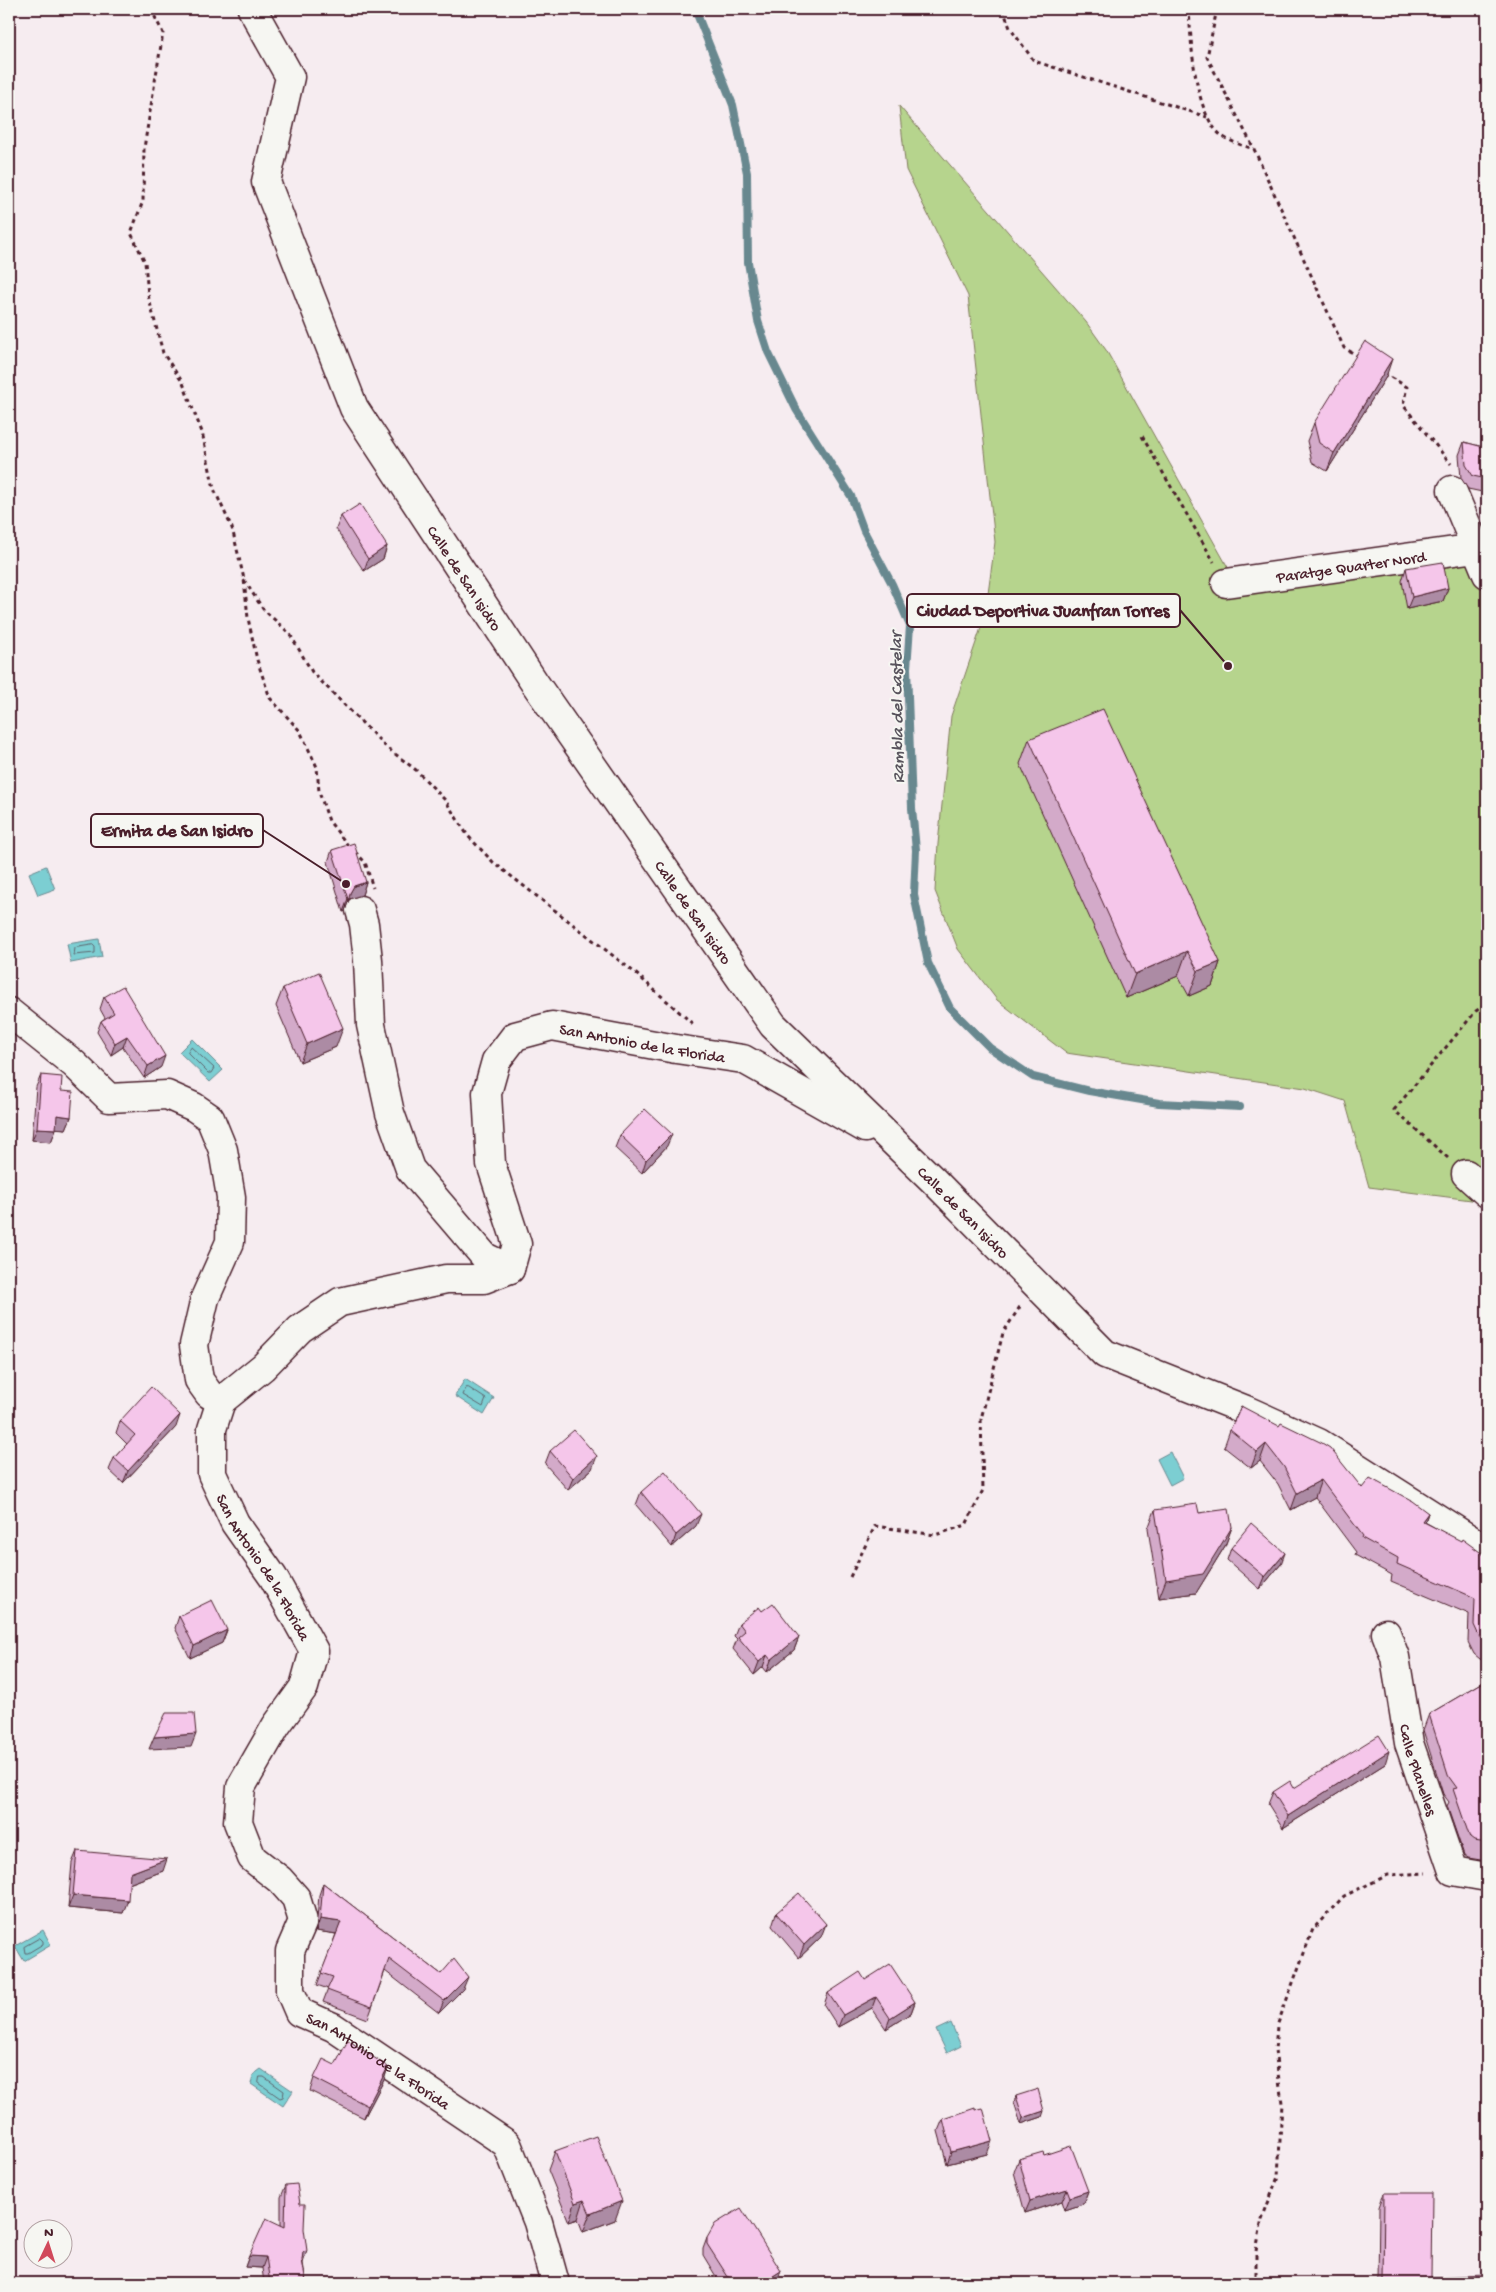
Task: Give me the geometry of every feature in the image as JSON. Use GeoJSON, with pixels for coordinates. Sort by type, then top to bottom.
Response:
{"type":"FeatureCollection","features":[{"type":"Feature","properties":{"kind":"street","name":"Calle de San Isidro"},"geometry":{"type":"LineString","coordinates":[[252,9],[290,77],[266,182],[354,408],[534,682],[773,1025],[901,1149],[1105,1354],[1246,1410],[1319,1443],[1487,1550]]}},
{"type":"Feature","properties":{"kind":"street"},"geometry":{"type":"LineString","coordinates":[[1452,490],[1487,574]]}},
{"type":"Feature","properties":{"kind":"street","name":"Paratge Quarter Nord"},"geometry":{"type":"LineString","coordinates":[[1226,583],[1476,548]]}},
{"type":"Feature","properties":{"kind":"street"},"geometry":{"type":"LineString","coordinates":[[360,910],[364,924],[368,960],[371,1025],[390,1113],[410,1169],[485,1257],[510,1269]]}},
{"type":"Feature","properties":{"kind":"street"},"geometry":{"type":"LineString","coordinates":[[9,1012],[74,1064],[109,1098],[167,1095],[194,1107],[210,1118],[223,1150],[231,1197],[230,1242],[205,1298],[194,1345],[199,1380],[209,1394],[221,1401],[263,1367],[300,1330],[340,1302],[446,1279],[484,1279],[510,1269]]}},
{"type":"Feature","properties":{"kind":"street","name":"San Antonio de la Florida"},"geometry":{"type":"LineString","coordinates":[[510,1269],[517,1244],[491,1164],[487,1093],[496,1061],[515,1036],[552,1026],[676,1049],[743,1059],[901,1149]]}},
{"type":"Feature","properties":{"kind":"street"},"geometry":{"type":"LineString","coordinates":[[1466,1174],[1487,1193]]}},
{"type":"Feature","properties":{"kind":"street","name":"San Antonio de la Florida"},"geometry":{"type":"LineString","coordinates":[[221,1401],[212,1429],[212,1474],[235,1523],[273,1577],[314,1651],[304,1687],[276,1726],[241,1787],[238,1822],[252,1858],[296,1898],[301,1913],[303,1921],[290,1951],[290,1991],[299,2012],[333,2027],[508,2144],[538,2222],[555,2283]]}},
{"type":"Feature","properties":{"kind":"street","name":"Calle Planelles"},"geometry":{"type":"LineString","coordinates":[[1386,1634],[1395,1657],[1409,1743],[1453,1871]]}},
{"type":"Feature","properties":{"kind":"street"},"geometry":{"type":"LineString","coordinates":[[1453,1871],[1487,1877]]}},
{"type":"Feature","properties":{"kind":"path"},"geometry":{"type":"LineString","coordinates":[[151,9],[163,33],[144,148],[143,201],[131,232],[145,262],[148,295],[163,353],[183,383],[202,432],[214,489],[232,528],[244,579],[248,618],[257,660],[270,698],[300,731],[317,767],[319,792],[330,821],[351,848],[365,862],[378,901],[360,910]]}},
{"type":"Feature","properties":{"kind":"path"},"geometry":{"type":"LineString","coordinates":[[1003,9],[1010,28],[1034,61],[1207,117]]}},
{"type":"Feature","properties":{"kind":"path"},"geometry":{"type":"LineString","coordinates":[[1189,9],[1192,60],[1207,117],[1224,138],[1254,149]]}},
{"type":"Feature","properties":{"kind":"path"},"geometry":{"type":"LineString","coordinates":[[1217,9],[1207,57],[1254,149],[1344,348],[1368,362]]}},
{"type":"Feature","properties":{"kind":"path"},"geometry":{"type":"LineString","coordinates":[[1383,372],[1407,387],[1403,405],[1451,464],[1452,490]]}},
{"type":"Feature","properties":{"kind":"path"},"geometry":{"type":"LineString","coordinates":[[1142,436],[1226,583]]}},
{"type":"Feature","properties":{"kind":"path"},"geometry":{"type":"LineString","coordinates":[[244,579],[263,608],[290,634],[312,672],[386,747],[416,770],[445,800],[468,836],[493,862],[634,972],[677,1012],[700,1029]]}},
{"type":"Feature","properties":{"kind":"path"},"geometry":{"type":"LineString","coordinates":[[1466,1174],[1394,1110],[1476,1011],[1487,1003]]}},
{"type":"Feature","properties":{"kind":"path"},"geometry":{"type":"LineString","coordinates":[[850,1577],[875,1526],[935,1536],[966,1525],[983,1490],[981,1419],[1003,1332],[1035,1283]]}},
{"type":"Feature","properties":{"kind":"path"},"geometry":{"type":"LineString","coordinates":[[1256,2283],[1256,2251],[1262,2219],[1278,2177],[1282,2104],[1276,2050],[1277,2026],[1313,1929],[1344,1896],[1388,1875],[1453,1871]]}},
{"type":"Feature","properties":{"kind":"green space"},"geometry":{"type":"Polygon","coordinates":[[[899,106],[1086,322],[1106,350],[1239,587],[1460,555],[1487,583],[1487,1202],[1369,1187],[1345,1101],[1305,1088],[1066,1053],[997,1000],[958,949],[935,891],[938,844],[951,716],[985,616],[995,542],[968,296],[906,170],[899,106]]]}},
{"type":"Feature","properties":{"kind":"water"},"geometry":{"type":"Polygon","coordinates":[[[46,866],[55,889],[38,895],[29,873],[46,866]]]}},
{"type":"Feature","properties":{"kind":"water"},"geometry":{"type":"Polygon","coordinates":[[[99,939],[102,957],[71,963],[67,944],[99,939]]]}},
{"type":"Feature","properties":{"kind":"water"},"geometry":{"type":"Polygon","coordinates":[[[192,1039],[223,1070],[210,1082],[179,1052],[192,1039]]]}},
{"type":"Feature","properties":{"kind":"water"},"geometry":{"type":"Polygon","coordinates":[[[465,1379],[494,1398],[484,1415],[455,1396],[465,1379]]]}},
{"type":"Feature","properties":{"kind":"water"},"geometry":{"type":"Polygon","coordinates":[[[1170,1452],[1183,1478],[1170,1485],[1157,1459],[1170,1452]]]}},
{"type":"Feature","properties":{"kind":"water"},"geometry":{"type":"Polygon","coordinates":[[[43,1930],[51,1945],[24,1961],[15,1946],[43,1930]]]}},
{"type":"Feature","properties":{"kind":"water"},"geometry":{"type":"Polygon","coordinates":[[[951,2023],[961,2046],[947,2053],[936,2030],[951,2023]]]}},
{"type":"Feature","properties":{"kind":"water"},"geometry":{"type":"Polygon","coordinates":[[[261,2069],[293,2091],[283,2106],[251,2084],[253,2075],[261,2069]]]}},
{"type":"Feature","properties":{"kind":"building"},"geometry":{"type":"Polygon","coordinates":[[[1365,341],[1392,359],[1334,453],[1319,443],[1314,423],[1365,341]]]}},
{"type":"Feature","properties":{"kind":"building"},"geometry":{"type":"Polygon","coordinates":[[[1464,442],[1487,448],[1487,479],[1473,476],[1466,465],[1464,442]]]}},
{"type":"Feature","properties":{"kind":"building"},"geometry":{"type":"Polygon","coordinates":[[[360,504],[387,546],[368,559],[341,516],[360,504]]]}},
{"type":"Feature","properties":{"kind":"building"},"geometry":{"type":"Polygon","coordinates":[[[1443,562],[1448,588],[1412,597],[1406,568],[1443,562]]]}},
{"type":"Feature","properties":{"kind":"building"},"geometry":{"type":"Polygon","coordinates":[[[1103,709],[1220,962],[1198,971],[1187,951],[1135,974],[1029,739],[1103,709]]]}},
{"type":"Feature","properties":{"kind":"building"},"geometry":{"type":"Polygon","coordinates":[[[354,843],[366,882],[354,886],[348,899],[332,850],[354,843]]]}},
{"type":"Feature","properties":{"kind":"building"},"geometry":{"type":"Polygon","coordinates":[[[319,972],[343,1028],[307,1044],[283,988],[319,972]]]}},
{"type":"Feature","properties":{"kind":"building"},"geometry":{"type":"Polygon","coordinates":[[[123,986],[165,1056],[148,1066],[127,1036],[115,1043],[101,1021],[114,1013],[104,997],[123,986]]]}},
{"type":"Feature","properties":{"kind":"building"},"geometry":{"type":"Polygon","coordinates":[[[41,1075],[62,1077],[61,1091],[73,1092],[71,1117],[57,1115],[56,1129],[37,1128],[41,1075]]]}},
{"type":"Feature","properties":{"kind":"building"},"geometry":{"type":"Polygon","coordinates":[[[645,1109],[672,1134],[646,1160],[620,1135],[645,1109]]]}},
{"type":"Feature","properties":{"kind":"building"},"geometry":{"type":"Polygon","coordinates":[[[151,1387],[180,1415],[128,1471],[114,1458],[135,1435],[120,1421],[151,1387]]]}},
{"type":"Feature","properties":{"kind":"building"},"geometry":{"type":"Polygon","coordinates":[[[1241,1406],[1279,1426],[1281,1423],[1322,1443],[1330,1448],[1362,1488],[1370,1478],[1412,1501],[1428,1513],[1422,1521],[1461,1541],[1462,1539],[1487,1557],[1487,1642],[1480,1638],[1474,1625],[1475,1598],[1397,1564],[1398,1558],[1362,1538],[1363,1536],[1321,1480],[1297,1493],[1284,1467],[1266,1444],[1257,1452],[1230,1430],[1241,1406]]]}},
{"type":"Feature","properties":{"kind":"building"},"geometry":{"type":"Polygon","coordinates":[[[9,1414],[15,1417],[9,1430],[9,1414]]]}},
{"type":"Feature","properties":{"kind":"building"},"geometry":{"type":"Polygon","coordinates":[[[574,1430],[597,1456],[573,1478],[550,1451],[574,1430]]]}},
{"type":"Feature","properties":{"kind":"building"},"geometry":{"type":"Polygon","coordinates":[[[665,1471],[701,1514],[676,1535],[641,1492],[665,1471]]]}},
{"type":"Feature","properties":{"kind":"building"},"geometry":{"type":"Polygon","coordinates":[[[1197,1504],[1199,1513],[1229,1509],[1232,1527],[1203,1574],[1166,1580],[1155,1510],[1197,1504]]]}},
{"type":"Feature","properties":{"kind":"building"},"geometry":{"type":"Polygon","coordinates":[[[1251,1523],[1285,1553],[1265,1577],[1231,1548],[1251,1523]]]}},
{"type":"Feature","properties":{"kind":"building"},"geometry":{"type":"Polygon","coordinates":[[[212,1600],[227,1630],[194,1646],[179,1616],[212,1600]]]}},
{"type":"Feature","properties":{"kind":"building"},"geometry":{"type":"Polygon","coordinates":[[[773,1603],[799,1637],[771,1660],[767,1655],[759,1662],[738,1637],[745,1631],[739,1623],[759,1607],[762,1611],[773,1603]]]}},
{"type":"Feature","properties":{"kind":"building"},"geometry":{"type":"Polygon","coordinates":[[[1487,1680],[1487,1843],[1474,1841],[1470,1838],[1453,1789],[1457,1788],[1449,1777],[1429,1714],[1487,1680]]]}},
{"type":"Feature","properties":{"kind":"building"},"geometry":{"type":"Polygon","coordinates":[[[166,1713],[194,1713],[196,1734],[154,1737],[166,1713]]]}},
{"type":"Feature","properties":{"kind":"building"},"geometry":{"type":"Polygon","coordinates":[[[1379,1735],[1389,1751],[1288,1816],[1273,1792],[1290,1781],[1294,1788],[1379,1735]]]}},
{"type":"Feature","properties":{"kind":"building"},"geometry":{"type":"Polygon","coordinates":[[[77,1851],[167,1859],[130,1873],[128,1900],[73,1895],[77,1851]]]}},
{"type":"Feature","properties":{"kind":"building"},"geometry":{"type":"Polygon","coordinates":[[[323,1883],[441,1974],[454,1959],[468,1977],[444,2001],[389,1959],[372,2007],[327,1990],[333,1977],[321,1973],[341,1922],[320,1919],[323,1883]]]}},
{"type":"Feature","properties":{"kind":"building"},"geometry":{"type":"Polygon","coordinates":[[[799,1893],[826,1924],[804,1945],[776,1913],[799,1893]]]}},
{"type":"Feature","properties":{"kind":"building"},"geometry":{"type":"Polygon","coordinates":[[[890,1964],[915,2002],[890,2018],[876,1997],[843,2015],[828,1993],[860,1972],[865,1980],[890,1964]]]}},
{"type":"Feature","properties":{"kind":"building"},"geometry":{"type":"Polygon","coordinates":[[[348,2040],[388,2067],[368,2106],[314,2078],[323,2059],[335,2065],[348,2040]]]}},
{"type":"Feature","properties":{"kind":"building"},"geometry":{"type":"Polygon","coordinates":[[[1038,2089],[1044,2111],[1023,2118],[1016,2096],[1038,2089]]]}},
{"type":"Feature","properties":{"kind":"building"},"geometry":{"type":"Polygon","coordinates":[[[975,2108],[975,2110],[983,2108],[992,2141],[951,2152],[943,2119],[975,2108]]]}},
{"type":"Feature","properties":{"kind":"building"},"geometry":{"type":"Polygon","coordinates":[[[9,2121],[12,2134],[9,2136],[9,2121]]]}},
{"type":"Feature","properties":{"kind":"building"},"geometry":{"type":"Polygon","coordinates":[[[596,2136],[622,2201],[590,2214],[584,2200],[575,2203],[555,2151],[596,2136]]]}},
{"type":"Feature","properties":{"kind":"building"},"geometry":{"type":"Polygon","coordinates":[[[1071,2146],[1088,2191],[1070,2197],[1067,2189],[1030,2201],[1019,2159],[1043,2152],[1044,2155],[1071,2146]]]}},
{"type":"Feature","properties":{"kind":"building"},"geometry":{"type":"Polygon","coordinates":[[[297,2184],[300,2204],[305,2204],[304,2229],[307,2251],[303,2252],[302,2260],[306,2282],[270,2283],[266,2257],[249,2256],[266,2218],[285,2227],[286,2185],[297,2184]]]}},
{"type":"Feature","properties":{"kind":"building"},"geometry":{"type":"Polygon","coordinates":[[[1384,2193],[1432,2193],[1431,2277],[1487,2275],[1487,2283],[1383,2283],[1384,2193]]]}},
{"type":"Feature","properties":{"kind":"building"},"geometry":{"type":"Polygon","coordinates":[[[741,2208],[781,2271],[762,2283],[732,2283],[707,2244],[707,2238],[715,2224],[741,2208]]]}},
{"type":"Feature","properties":{"kind":"waterway","name":"Rambla del Castelar"},"geometry":{"type":"LineString","coordinates":[[695,9],[733,105],[747,173],[748,262],[758,321],[768,352],[796,409],[851,496],[864,531],[892,584],[910,626],[907,668],[912,808],[916,850],[914,895],[928,963],[950,1008],[990,1048],[1033,1077],[1089,1091],[1159,1103],[1240,1107]]}},
{"type":"Feature","properties":{"kind":"place","name":"Ciudad Deportiva Juanfran Torres"},"geometry":{"type":"Point","coordinates":[1228,666]}},
{"type":"Feature","properties":{"kind":"place","name":"Ermita de San Isidro"},"geometry":{"type":"Point","coordinates":[346,884]}}]}
